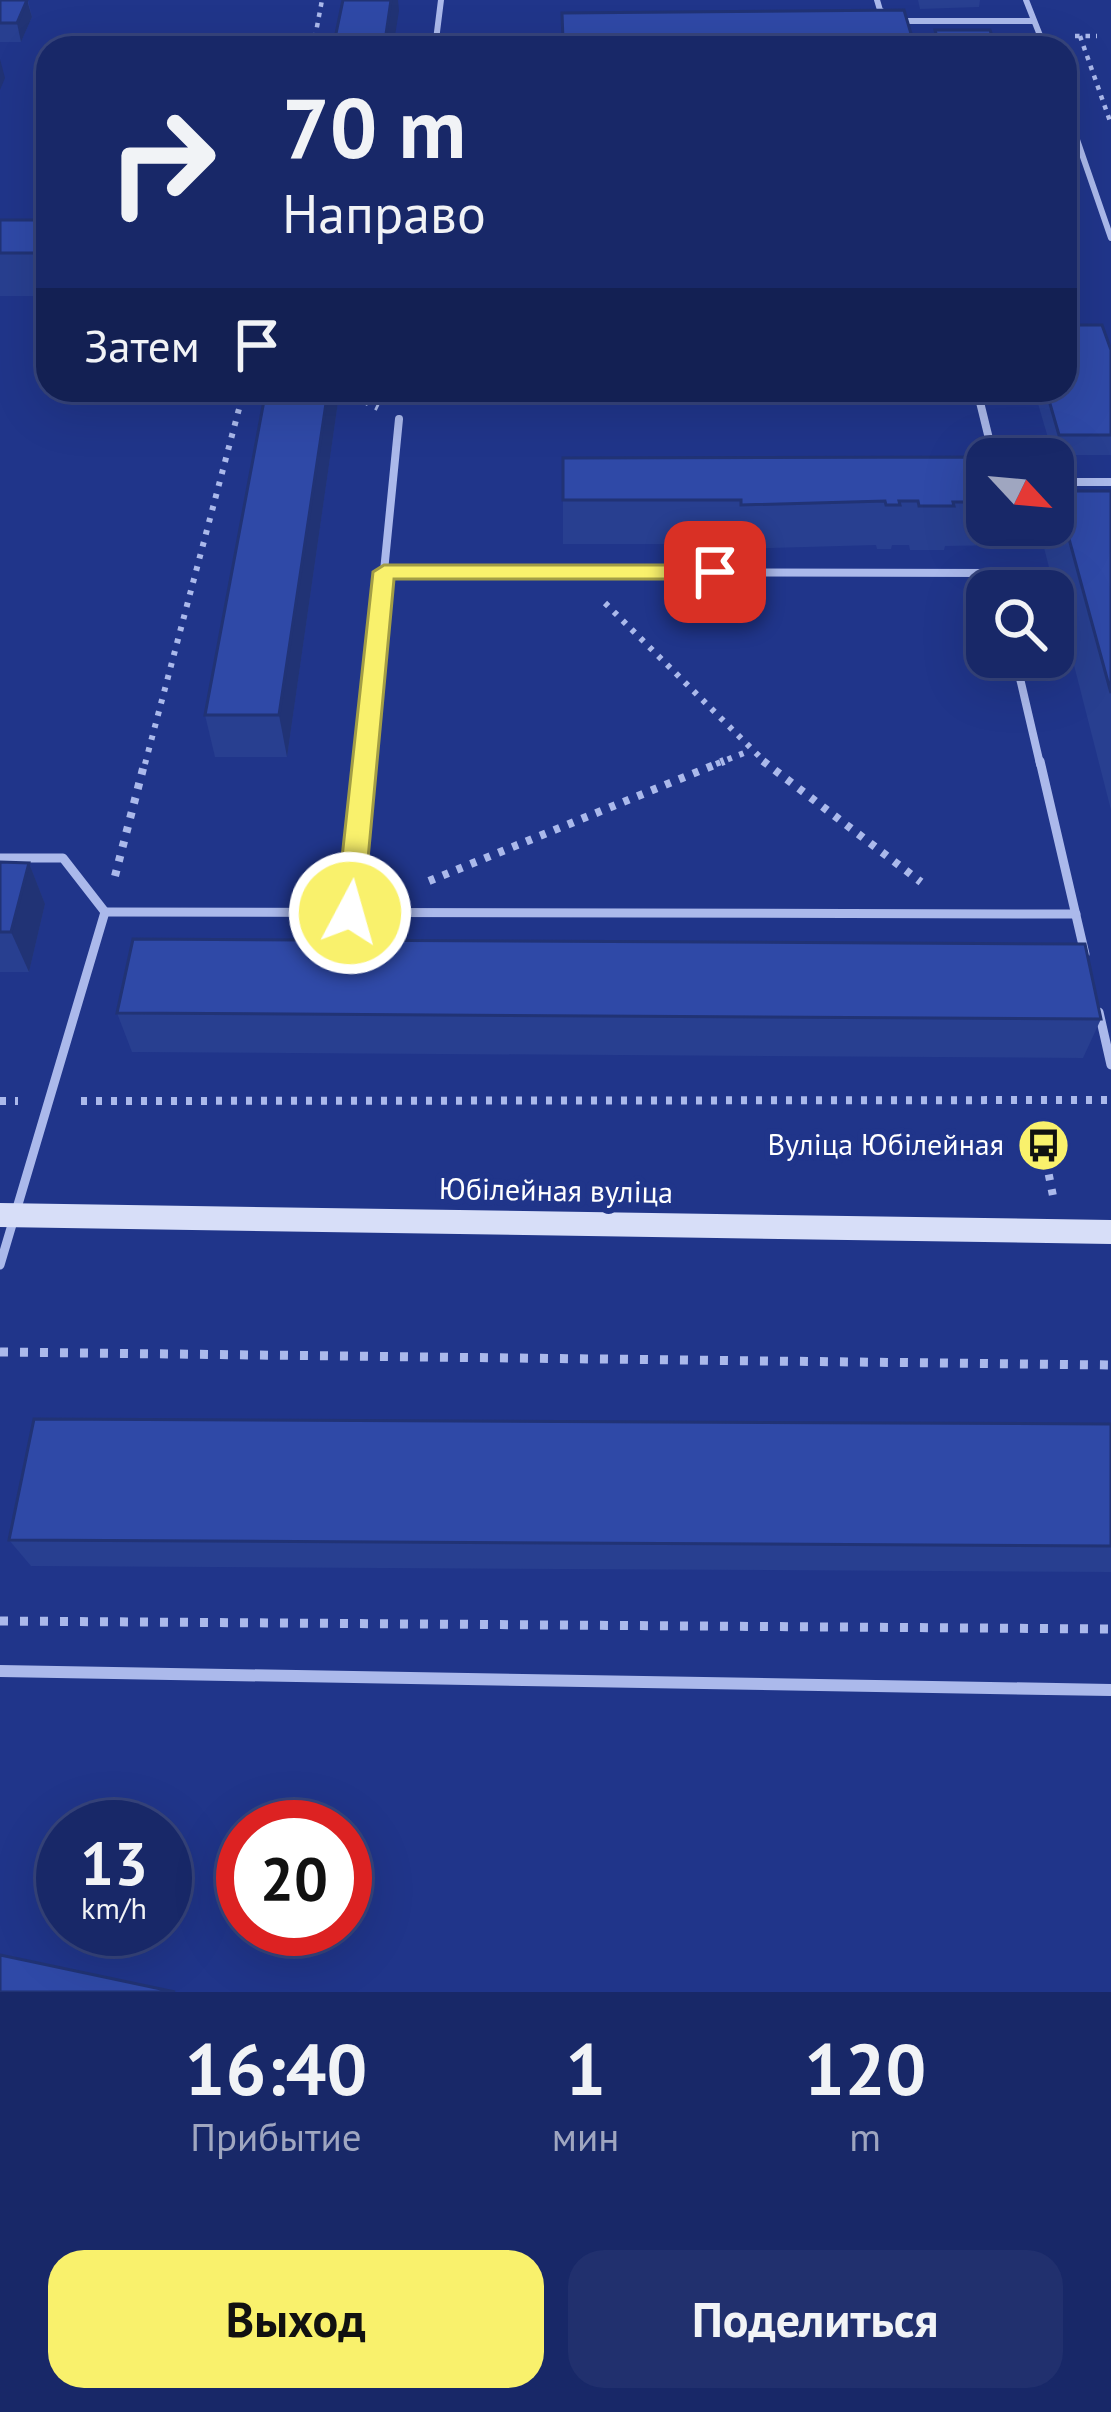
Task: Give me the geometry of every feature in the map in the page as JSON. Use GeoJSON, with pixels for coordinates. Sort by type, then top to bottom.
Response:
{"type":"FeatureCollection","features":[{"type":"Feature","properties":{"kind":"main road","name":"Юбілейная вуліца"},"geometry":{"type":"LineString","coordinates":[[8,1215],[1111,1232]]}},
{"type":"Feature","properties":{"kind":"lane"},"geometry":{"type":"LineString","coordinates":[[436,36],[441,0]]}},
{"type":"Feature","properties":{"kind":"lane"},"geometry":{"type":"LineString","coordinates":[[877,0],[880,10],[895,21],[1034,21]]}},
{"type":"Feature","properties":{"kind":"lane"},"geometry":{"type":"LineString","coordinates":[[1026,0],[1040,36]]}},
{"type":"Feature","properties":{"kind":"lane"},"geometry":{"type":"LineString","coordinates":[[1077,140],[1111,238]]}},
{"type":"Feature","properties":{"kind":"lane"},"geometry":{"type":"LineString","coordinates":[[980,402],[989,438]]}},
{"type":"Feature","properties":{"kind":"lane"},"geometry":{"type":"LineString","coordinates":[[350,913],[399,419]]}},
{"type":"Feature","properties":{"kind":"lane"},"geometry":{"type":"LineString","coordinates":[[1074,482],[1111,482]]}},
{"type":"Feature","properties":{"kind":"lane"},"geometry":{"type":"LineString","coordinates":[[384,572],[966,573]]}},
{"type":"Feature","properties":{"kind":"lane"},"geometry":{"type":"LineString","coordinates":[[1020,678],[1086,957]]}},
{"type":"Feature","properties":{"kind":"lane"},"geometry":{"type":"LineString","coordinates":[[0,858],[63,858],[105,912]]}},
{"type":"Feature","properties":{"kind":"lane"},"geometry":{"type":"LineString","coordinates":[[105,912],[1076,914]]}},
{"type":"Feature","properties":{"kind":"lane"},"geometry":{"type":"LineString","coordinates":[[0,1265],[8,1215],[49,1101],[105,912]]}},
{"type":"Feature","properties":{"kind":"lane"},"geometry":{"type":"LineString","coordinates":[[1096,1000],[1111,1065]]}},
{"type":"Feature","properties":{"kind":"lane"},"geometry":{"type":"LineString","coordinates":[[0,1671],[1111,1690]]}},
{"type":"Feature","properties":{"kind":"path"},"geometry":{"type":"LineString","coordinates":[[315,36],[322,0]]}},
{"type":"Feature","properties":{"kind":"path"},"geometry":{"type":"LineString","coordinates":[[1079,36],[1111,124]]}},
{"type":"Feature","properties":{"kind":"path"},"geometry":{"type":"LineString","coordinates":[[105,912],[241,402]]}},
{"type":"Feature","properties":{"kind":"path"},"geometry":{"type":"LineString","coordinates":[[574,572],[750,751],[962,914]]}},
{"type":"Feature","properties":{"kind":"path"},"geometry":{"type":"LineString","coordinates":[[416,886],[750,751]]}},
{"type":"Feature","properties":{"kind":"path"},"geometry":{"type":"LineString","coordinates":[[0,1101],[1111,1100]]}},
{"type":"Feature","properties":{"kind":"path"},"geometry":{"type":"LineString","coordinates":[[1043,1145],[1060,1232]]}},
{"type":"Feature","properties":{"kind":"path"},"geometry":{"type":"LineString","coordinates":[[0,1352],[1111,1365]]}},
{"type":"Feature","properties":{"kind":"path"},"geometry":{"type":"LineString","coordinates":[[0,1621],[1111,1628]]}},
{"type":"Feature","properties":{"kind":"building"},"geometry":{"type":"Polygon","coordinates":[[[0,0],[27,0],[17,23],[0,23],[0,0]]]}},
{"type":"Feature","properties":{"kind":"building"},"geometry":{"type":"Polygon","coordinates":[[[343,0],[391,0],[386,36],[336,36],[343,0]]]}},
{"type":"Feature","properties":{"kind":"building"},"geometry":{"type":"Polygon","coordinates":[[[904,10],[912,36],[563,36],[562,13],[904,10]]]}},
{"type":"Feature","properties":{"kind":"building"},"geometry":{"type":"Polygon","coordinates":[[[935,30],[990,30],[992,36],[937,36],[935,30]]]}},
{"type":"Feature","properties":{"kind":"building"},"geometry":{"type":"Polygon","coordinates":[[[0,220],[36,220],[36,253],[0,253],[0,220]]]}},
{"type":"Feature","properties":{"kind":"building"},"geometry":{"type":"Polygon","coordinates":[[[1077,325],[1102,325],[1111,350],[1111,435],[1059,435],[1049,402],[1077,402],[1077,325]]]}},
{"type":"Feature","properties":{"kind":"building"},"geometry":{"type":"Polygon","coordinates":[[[264,402],[326,402],[279,715],[205,715],[264,402]]]}},
{"type":"Feature","properties":{"kind":"building"},"geometry":{"type":"Polygon","coordinates":[[[966,457],[966,502],[919,506],[918,501],[741,505],[741,500],[563,500],[563,458],[966,457]]]}},
{"type":"Feature","properties":{"kind":"building"},"geometry":{"type":"Polygon","coordinates":[[[1074,491],[1111,491],[1111,693],[1071,546],[1074,491]]]}},
{"type":"Feature","properties":{"kind":"building"},"geometry":{"type":"Polygon","coordinates":[[[0,862],[29,863],[11,932],[0,932],[0,862]]]}},
{"type":"Feature","properties":{"kind":"building"},"geometry":{"type":"Polygon","coordinates":[[[133,939],[1085,944],[1101,1019],[117,1013],[133,939]]]}},
{"type":"Feature","properties":{"kind":"building"},"geometry":{"type":"Polygon","coordinates":[[[34,1419],[1111,1424],[1111,1546],[9,1540],[34,1419]]]}},
{"type":"Feature","properties":{"kind":"building"},"geometry":{"type":"Polygon","coordinates":[[[0,1955],[175,1992],[0,1992],[0,1955]]]}},
{"type":"Feature","properties":{"kind":"place","name":"Вуліца Юбілейная"},"geometry":{"type":"Point","coordinates":[1043,1145]}},
{"type":"Feature","properties":{"kind":"route"},"geometry":{"type":"LineString","coordinates":[[350,913],[384,572],[715,572]]}}]}
